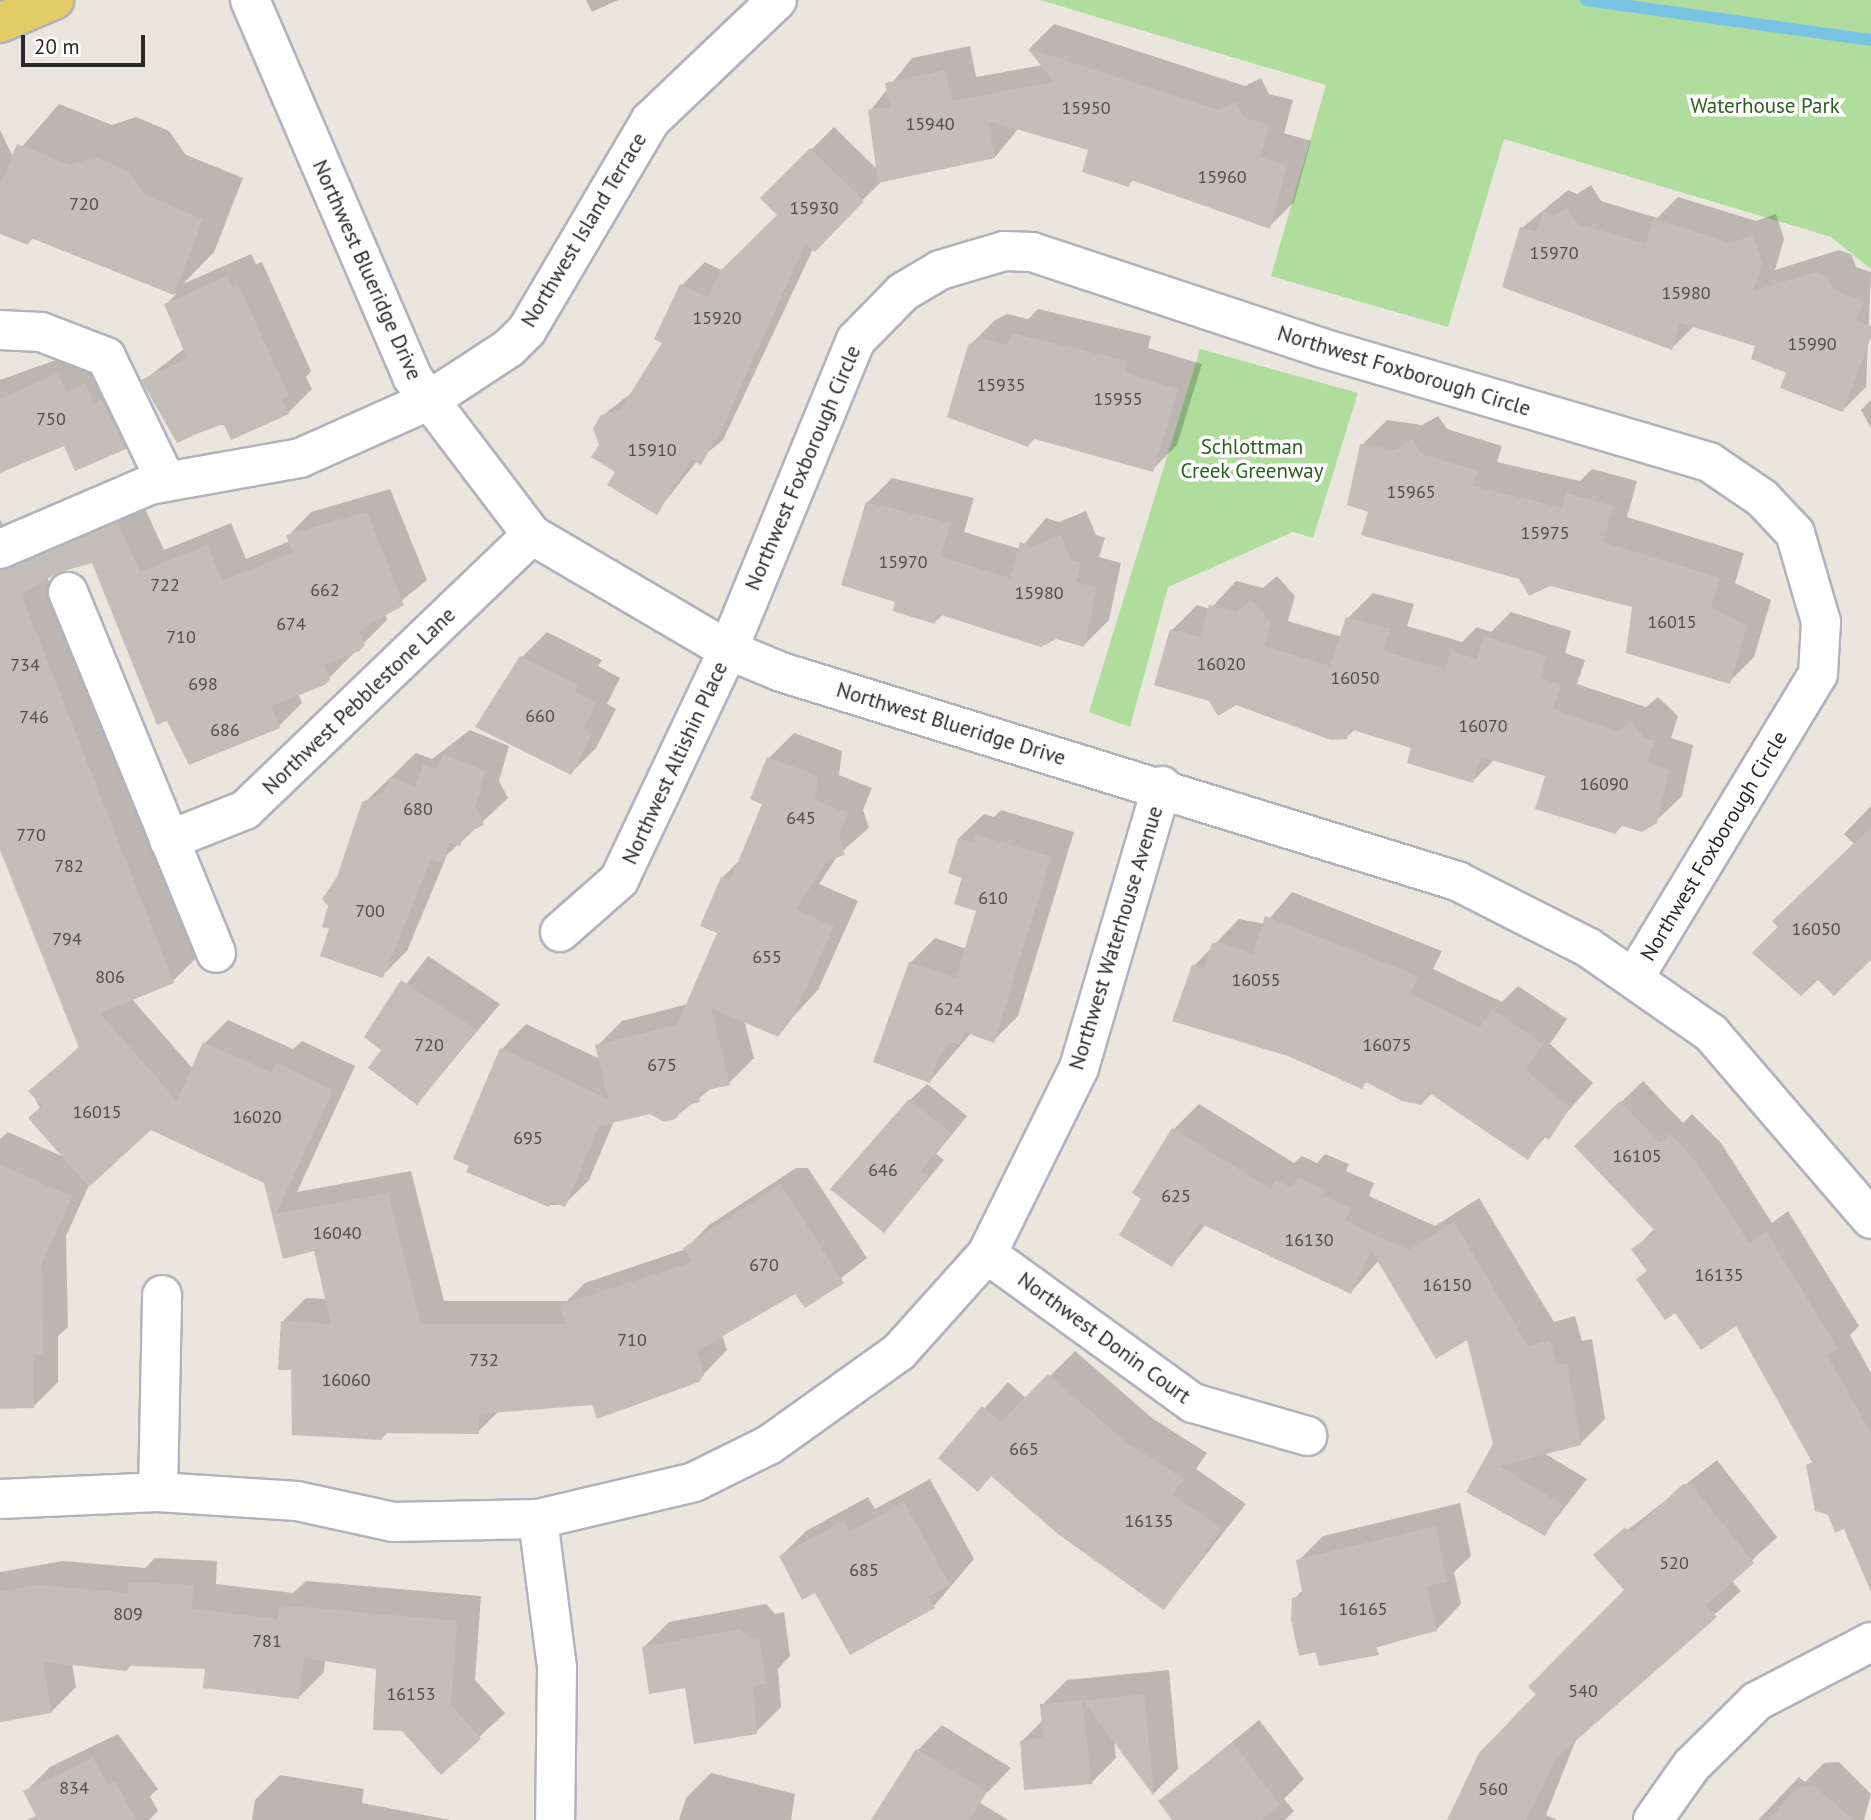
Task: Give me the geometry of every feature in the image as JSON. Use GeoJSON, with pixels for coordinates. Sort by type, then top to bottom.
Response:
{"type":"FeatureCollection","features":[{"type":"Feature","properties":{"kind":"main road"},"geometry":{"type":"LineString","coordinates":[[0,23],[54,0]]}},
{"type":"Feature","properties":{"kind":"street","name":"Northwest Blueridge Drive"},"geometry":{"type":"LineString","coordinates":[[250,0],[396,345],[428,401],[532,535],[728,650],[955,729],[1162,786],[1457,881],[1634,978],[1711,1033],[1871,1219]]}},
{"type":"Feature","properties":{"kind":"street","name":"Northwest Island Terrace"},"geometry":{"type":"LineString","coordinates":[[0,549],[166,481],[300,458],[428,401],[527,330],[650,121],[777,0]]}},
{"type":"Feature","properties":{"kind":"street","name":"Northwest Foxborough Circle"},"geometry":{"type":"LineString","coordinates":[[728,650],[856,340],[904,292],[940,270],[1004,251],[1032,251],[1322,348],[1709,462],[1762,498],[1795,533],[1821,622],[1818,674],[1634,978]]}},
{"type":"Feature","properties":{"kind":"street"},"geometry":{"type":"LineString","coordinates":[[0,330],[51,334],[106,357],[166,481]]}},
{"type":"Feature","properties":{"kind":"street","name":"Northwest Pebblestone Lane"},"geometry":{"type":"LineString","coordinates":[[169,840],[245,810],[532,535]]}},
{"type":"Feature","properties":{"kind":"street"},"geometry":{"type":"LineString","coordinates":[[68,592],[216,953]]}},
{"type":"Feature","properties":{"kind":"street","name":"Northwest Altishin Place"},"geometry":{"type":"LineString","coordinates":[[560,932],[619,880],[728,650]]}},
{"type":"Feature","properties":{"kind":"street","name":"Northwest Waterhouse Avenue"},"geometry":{"type":"LineString","coordinates":[[0,1499],[158,1492],[297,1501],[393,1522],[538,1519],[694,1482],[769,1445],[899,1352],[987,1254],[1079,1068],[1162,786]]}},
{"type":"Feature","properties":{"kind":"street","name":"Northwest Donin Court"},"geometry":{"type":"LineString","coordinates":[[987,1254],[1193,1403],[1307,1436]]}},
{"type":"Feature","properties":{"kind":"street"},"geometry":{"type":"LineString","coordinates":[[158,1492],[162,1295]]}},
{"type":"Feature","properties":{"kind":"street"},"geometry":{"type":"LineString","coordinates":[[538,1519],[557,1667],[555,1820]]}},
{"type":"Feature","properties":{"kind":"street"},"geometry":{"type":"LineString","coordinates":[[1653,1820],[1692,1765],[1757,1701],[1871,1642]]}},
{"type":"Feature","properties":{"kind":"green space","name":"Waterhouse Park"},"geometry":{"type":"Polygon","coordinates":[[[1040,0],[1871,0],[1871,269],[1831,237],[1504,139],[1448,327],[1271,276],[1326,85],[1040,0]]]}},
{"type":"Feature","properties":{"kind":"green space","name":"Schlottman Creek Greenway"},"geometry":{"type":"Polygon","coordinates":[[[1200,349],[1358,393],[1313,538],[1293,532],[1168,587],[1130,727],[1089,712],[1200,349]]]}},
{"type":"Feature","properties":{"kind":"building"},"geometry":{"type":"Polygon","coordinates":[[[1027,48],[1218,110],[1236,102],[1244,118],[1269,125],[1260,157],[1287,166],[1270,229],[1131,180],[1129,187],[1082,172],[1088,150],[988,121],[995,158],[878,183],[868,110],[890,107],[885,83],[945,70],[952,101],[1054,82],[1027,48]]]}},
{"type":"Feature","properties":{"kind":"building"},"geometry":{"type":"Polygon","coordinates":[[[17,144],[70,165],[94,157],[128,171],[145,195],[203,219],[174,295],[31,238],[28,245],[0,234],[0,186],[17,144]]]}},
{"type":"Feature","properties":{"kind":"building"},"geometry":{"type":"Polygon","coordinates":[[[810,148],[864,201],[815,252],[805,244],[724,424],[701,465],[691,459],[657,515],[607,485],[615,472],[591,457],[599,445],[593,428],[601,415],[620,410],[662,343],[654,339],[680,284],[708,297],[721,270],[777,215],[760,198],[810,148]]]}},
{"type":"Feature","properties":{"kind":"building"},"geometry":{"type":"Polygon","coordinates":[[[1567,207],[1578,224],[1646,244],[1653,219],[1732,243],[1753,235],[1762,263],[1753,291],[1815,272],[1828,277],[1833,290],[1864,301],[1856,321],[1871,326],[1871,337],[1843,412],[1780,388],[1786,373],[1751,359],[1755,346],[1680,323],[1672,350],[1502,287],[1520,227],[1537,232],[1543,212],[1552,216],[1567,207]]]}},
{"type":"Feature","properties":{"kind":"building"},"geometry":{"type":"Polygon","coordinates":[[[228,276],[232,287],[238,284],[289,396],[282,399],[289,414],[231,440],[224,425],[216,425],[177,443],[141,380],[187,358],[164,304],[228,276]]]}},
{"type":"Feature","properties":{"kind":"building"},"geometry":{"type":"Polygon","coordinates":[[[1012,333],[1127,361],[1124,372],[1178,389],[1153,472],[1031,438],[1028,447],[947,417],[968,345],[980,338],[1008,345],[1012,333]]]}},
{"type":"Feature","properties":{"kind":"building"},"geometry":{"type":"Polygon","coordinates":[[[58,373],[66,392],[85,383],[94,403],[102,399],[126,449],[75,471],[64,446],[0,473],[0,399],[58,373]]]}},
{"type":"Feature","properties":{"kind":"building"},"geometry":{"type":"Polygon","coordinates":[[[1412,439],[1422,454],[1478,471],[1473,486],[1562,508],[1566,493],[1613,506],[1603,542],[1720,578],[1711,608],[1747,625],[1730,684],[1626,653],[1632,607],[1550,586],[1529,596],[1519,579],[1361,535],[1368,512],[1347,505],[1360,444],[1396,450],[1412,439]]]}},
{"type":"Feature","properties":{"kind":"building"},"geometry":{"type":"Polygon","coordinates":[[[866,502],[950,523],[941,557],[1010,578],[1020,542],[1033,546],[1061,535],[1071,560],[1081,563],[1076,582],[1097,588],[1084,647],[1056,639],[1041,647],[938,614],[935,624],[893,611],[895,602],[841,585],[866,502]]]}},
{"type":"Feature","properties":{"kind":"building"},"geometry":{"type":"Polygon","coordinates":[[[367,512],[404,605],[359,630],[365,645],[359,651],[324,665],[330,679],[325,685],[271,706],[280,728],[189,765],[167,721],[157,725],[92,563],[59,572],[21,594],[174,983],[100,1013],[177,1101],[203,1042],[272,1073],[277,1063],[333,1090],[276,1214],[388,1193],[421,1324],[566,1324],[560,1305],[692,1262],[683,1248],[780,1184],[844,1283],[805,1308],[795,1294],[697,1351],[704,1375],[699,1382],[597,1419],[592,1405],[479,1414],[479,1434],[383,1433],[382,1440],[292,1435],[291,1370],[278,1370],[281,1321],[331,1324],[314,1251],[283,1259],[264,1183],[151,1130],[89,1187],[28,1118],[42,1106],[28,1091],[79,1048],[0,850],[0,570],[117,522],[140,572],[208,545],[222,581],[293,553],[286,535],[367,512]]]}},
{"type":"Feature","properties":{"kind":"building"},"geometry":{"type":"Polygon","coordinates":[[[1251,600],[1271,621],[1264,646],[1330,666],[1346,617],[1390,629],[1383,651],[1445,669],[1451,651],[1477,659],[1484,636],[1547,656],[1541,678],[1561,685],[1553,709],[1619,731],[1632,721],[1644,738],[1654,741],[1647,763],[1669,770],[1657,823],[1642,832],[1619,825],[1616,834],[1535,809],[1545,776],[1481,757],[1473,783],[1407,763],[1411,748],[1350,729],[1347,739],[1331,740],[1236,705],[1218,716],[1209,701],[1154,685],[1170,629],[1200,637],[1209,605],[1236,612],[1251,600]]]}},
{"type":"Feature","properties":{"kind":"building"},"geometry":{"type":"Polygon","coordinates":[[[520,656],[578,685],[575,692],[596,703],[583,729],[592,734],[571,775],[475,727],[520,656]]]}},
{"type":"Feature","properties":{"kind":"building"},"geometry":{"type":"Polygon","coordinates":[[[444,754],[485,771],[475,807],[484,825],[465,834],[460,846],[450,843],[442,863],[431,859],[383,978],[320,956],[329,929],[322,927],[328,906],[322,899],[337,877],[362,802],[384,793],[390,777],[416,786],[423,765],[435,769],[444,754]]]}},
{"type":"Feature","properties":{"kind":"building"},"geometry":{"type":"Polygon","coordinates":[[[767,757],[818,776],[815,800],[848,813],[839,836],[845,855],[828,860],[796,910],[834,926],[793,1017],[778,1037],[711,1008],[730,1085],[698,1092],[700,1102],[684,1106],[676,1119],[664,1122],[650,1114],[599,1126],[565,1207],[551,1202],[549,1207],[466,1172],[469,1166],[453,1159],[500,1048],[608,1099],[595,1045],[677,1025],[717,933],[700,926],[721,877],[730,881],[762,804],[750,799],[767,757]]]}},
{"type":"Feature","properties":{"kind":"building"},"geometry":{"type":"Polygon","coordinates":[[[1871,827],[1871,960],[1834,996],[1818,980],[1801,996],[1752,953],[1778,927],[1772,921],[1871,827]]]}},
{"type":"Feature","properties":{"kind":"building"},"geometry":{"type":"Polygon","coordinates":[[[975,834],[1051,857],[994,1043],[964,1032],[960,1046],[950,1042],[939,1058],[930,1083],[873,1062],[909,962],[956,978],[976,911],[954,904],[962,878],[948,873],[958,838],[973,842],[975,834]]]}},
{"type":"Feature","properties":{"kind":"building"},"geometry":{"type":"Polygon","coordinates":[[[1265,916],[1418,976],[1410,994],[1480,1027],[1492,1010],[1543,1044],[1526,1070],[1570,1108],[1549,1140],[1544,1136],[1528,1160],[1428,1092],[1422,1105],[1402,1101],[1366,1082],[1362,1089],[1288,1056],[1172,1021],[1192,965],[1204,969],[1212,943],[1220,942],[1253,954],[1265,916]]]}},
{"type":"Feature","properties":{"kind":"building"},"geometry":{"type":"Polygon","coordinates":[[[401,980],[477,1030],[417,1105],[368,1068],[381,1050],[364,1037],[401,980]]]}},
{"type":"Feature","properties":{"kind":"building"},"geometry":{"type":"Polygon","coordinates":[[[909,1099],[951,1133],[921,1171],[929,1178],[884,1233],[830,1189],[909,1099]]]}},
{"type":"Feature","properties":{"kind":"building"},"geometry":{"type":"Polygon","coordinates":[[[1620,1101],[1660,1143],[1670,1134],[1699,1165],[1749,1243],[1766,1231],[1838,1349],[1827,1355],[1871,1433],[1871,1592],[1844,1529],[1835,1533],[1828,1515],[1815,1511],[1806,1465],[1812,1462],[1736,1326],[1701,1350],[1675,1313],[1665,1320],[1636,1279],[1647,1271],[1631,1249],[1656,1232],[1574,1146],[1620,1101]]]}},
{"type":"Feature","properties":{"kind":"building"},"geometry":{"type":"Polygon","coordinates":[[[1172,1128],[1271,1189],[1275,1180],[1291,1187],[1299,1178],[1325,1189],[1323,1196],[1351,1208],[1345,1221],[1409,1250],[1454,1222],[1528,1346],[1550,1340],[1557,1365],[1567,1363],[1581,1445],[1500,1466],[1563,1505],[1545,1536],[1466,1492],[1493,1444],[1467,1340],[1436,1359],[1371,1250],[1351,1294],[1199,1223],[1172,1267],[1119,1235],[1141,1199],[1132,1193],[1172,1128]]]}},
{"type":"Feature","properties":{"kind":"building"},"geometry":{"type":"Polygon","coordinates":[[[0,1164],[72,1197],[42,1263],[43,1354],[34,1354],[34,1408],[0,1409],[0,1164]]]}},
{"type":"Feature","properties":{"kind":"building"},"geometry":{"type":"Polygon","coordinates":[[[1048,1374],[1127,1443],[1184,1479],[1172,1494],[1222,1529],[1164,1610],[1058,1534],[991,1476],[978,1492],[938,1458],[982,1406],[1001,1422],[1048,1374]]]}},
{"type":"Feature","properties":{"kind":"building"},"geometry":{"type":"Polygon","coordinates":[[[1683,1484],[1691,1484],[1754,1563],[1706,1605],[1717,1617],[1556,1758],[1526,1820],[1447,1820],[1479,1753],[1536,1694],[1528,1687],[1624,1590],[1593,1555],[1624,1528],[1633,1531],[1683,1484]]]}},
{"type":"Feature","properties":{"kind":"building"},"geometry":{"type":"Polygon","coordinates":[[[904,1502],[950,1585],[928,1597],[935,1608],[850,1655],[815,1593],[802,1600],[779,1556],[843,1521],[849,1532],[904,1502]]]}},
{"type":"Feature","properties":{"kind":"building"},"geometry":{"type":"Polygon","coordinates":[[[1436,1526],[1447,1582],[1427,1586],[1437,1631],[1376,1646],[1379,1655],[1319,1666],[1316,1652],[1299,1656],[1291,1620],[1292,1598],[1303,1596],[1296,1560],[1436,1526]]]}},
{"type":"Feature","properties":{"kind":"building"},"geometry":{"type":"Polygon","coordinates":[[[128,1582],[193,1585],[192,1609],[278,1619],[280,1605],[457,1621],[451,1705],[481,1739],[441,1775],[402,1731],[373,1730],[376,1669],[304,1658],[299,1699],[203,1688],[205,1669],[131,1666],[126,1671],[43,1662],[52,1713],[0,1722],[0,1592],[37,1585],[128,1593],[128,1582]]]}},
{"type":"Feature","properties":{"kind":"building"},"geometry":{"type":"Polygon","coordinates":[[[740,1629],[750,1639],[759,1636],[766,1683],[753,1686],[757,1734],[694,1744],[685,1688],[649,1694],[642,1647],[740,1629]]]}},
{"type":"Feature","properties":{"kind":"building"},"geometry":{"type":"Polygon","coordinates":[[[1144,1694],[1154,1796],[1083,1701],[1144,1694]]]}},
{"type":"Feature","properties":{"kind":"building"},"geometry":{"type":"Polygon","coordinates":[[[1082,1700],[1092,1784],[1024,1790],[1020,1741],[1043,1738],[1040,1704],[1082,1700]]]}},
{"type":"Feature","properties":{"kind":"building"},"geometry":{"type":"Polygon","coordinates":[[[1233,1743],[1280,1805],[1262,1820],[1172,1820],[1158,1801],[1233,1743]]]}},
{"type":"Feature","properties":{"kind":"building"},"geometry":{"type":"Polygon","coordinates":[[[916,1749],[987,1792],[969,1820],[871,1820],[916,1749]]]}},
{"type":"Feature","properties":{"kind":"building"},"geometry":{"type":"Polygon","coordinates":[[[93,1758],[108,1785],[116,1782],[136,1820],[26,1820],[36,1816],[23,1791],[93,1758]]]}},
{"type":"Feature","properties":{"kind":"building"},"geometry":{"type":"Polygon","coordinates":[[[1814,1786],[1854,1820],[1768,1820],[1797,1788],[1814,1786]]]}},
{"type":"Feature","properties":{"kind":"waterway"},"geometry":{"type":"LineString","coordinates":[[1586,0],[1871,40]]}}]}
